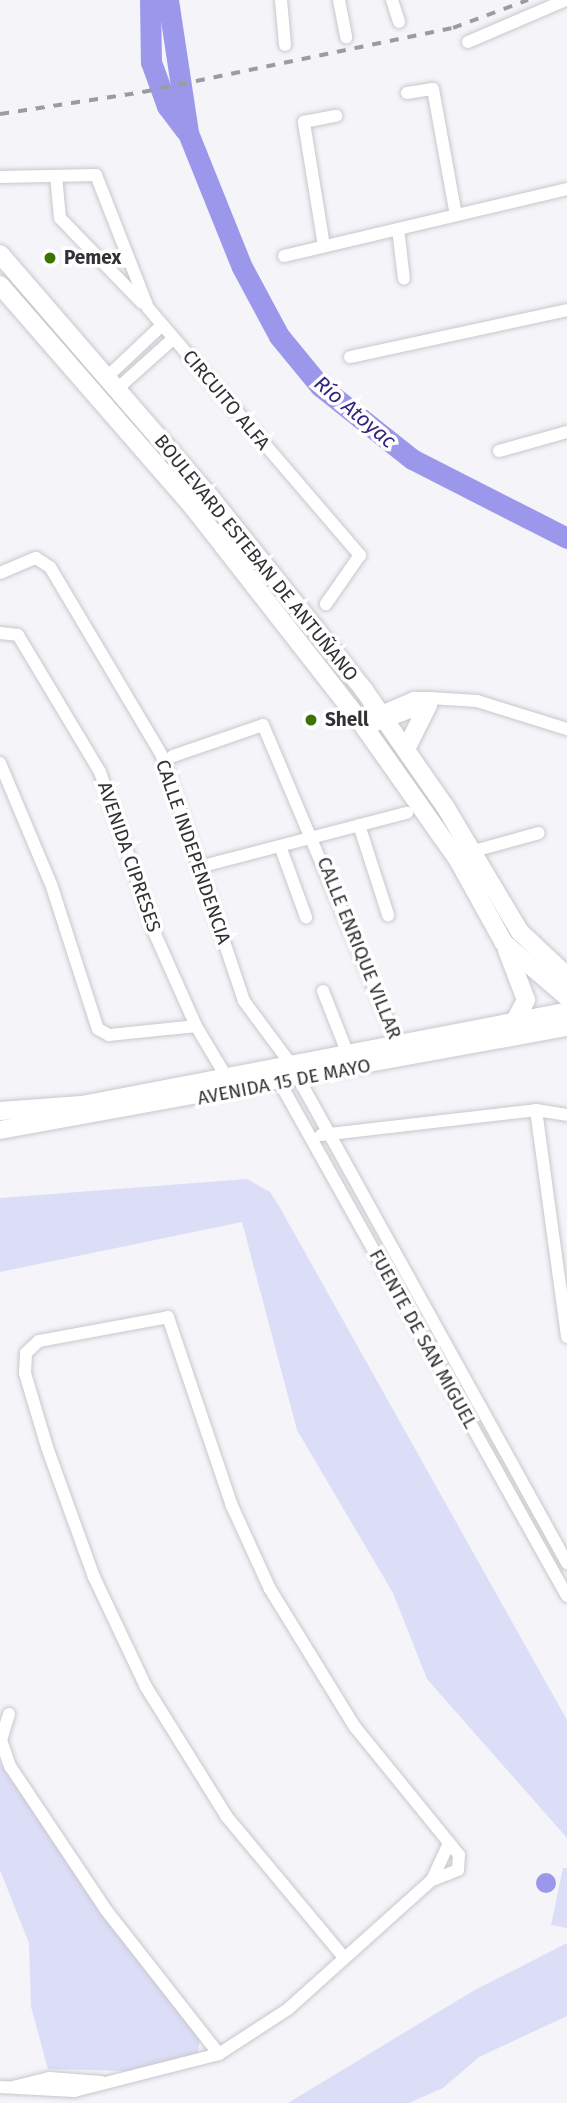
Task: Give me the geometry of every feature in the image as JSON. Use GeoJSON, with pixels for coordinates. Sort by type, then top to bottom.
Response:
{"type":"FeatureCollection","features":[{"type":"Feature","properties":{"kind":"main road","name":"BOULEVARD ESTEBAN DE ANTUÑANO"},"geometry":{"type":"LineString","coordinates":[[0,254],[112,383],[382,715],[474,851],[520,932],[567,976]]}},
{"type":"Feature","properties":{"kind":"main road","name":"BOULEVARD ESTEBAN DE ANTUÑANO"},"geometry":{"type":"LineString","coordinates":[[0,285],[194,507],[363,725],[458,860],[504,943],[567,997]]}},
{"type":"Feature","properties":{"kind":"main road"},"geometry":{"type":"LineString","coordinates":[[406,749],[435,702]]}},
{"type":"Feature","properties":{"kind":"main road"},"geometry":{"type":"LineString","coordinates":[[504,943],[526,1000],[515,1021]]}},
{"type":"Feature","properties":{"kind":"main road","name":"AVENIDA 15 DE MAYO"},"geometry":{"type":"LineString","coordinates":[[284,1073],[347,1052],[567,1012]]}},
{"type":"Feature","properties":{"kind":"main road","name":"AVENIDA 15 DE MAYO"},"geometry":{"type":"LineString","coordinates":[[0,1130],[284,1073],[405,1059],[567,1027]]}},
{"type":"Feature","properties":{"kind":"main road","name":"AVENIDA 15 DE MAYO"},"geometry":{"type":"LineString","coordinates":[[0,1111],[82,1105],[231,1084]]}},
{"type":"Feature","properties":{"kind":"street"},"geometry":{"type":"LineString","coordinates":[[281,0],[285,45]]}},
{"type":"Feature","properties":{"kind":"street"},"geometry":{"type":"LineString","coordinates":[[339,0],[346,37]]}},
{"type":"Feature","properties":{"kind":"street"},"geometry":{"type":"LineString","coordinates":[[392,0],[399,22]]}},
{"type":"Feature","properties":{"kind":"street"},"geometry":{"type":"LineString","coordinates":[[468,42],[566,0]]}},
{"type":"Feature","properties":{"kind":"street"},"geometry":{"type":"LineString","coordinates":[[407,93],[433,89],[456,215]]}},
{"type":"Feature","properties":{"kind":"street"},"geometry":{"type":"LineString","coordinates":[[324,246],[304,122],[336,116]]}},
{"type":"Feature","properties":{"kind":"street","name":"CIRCUITO ALFA"},"geometry":{"type":"LineString","coordinates":[[56,176],[96,175],[148,308],[360,555],[326,604]]}},
{"type":"Feature","properties":{"kind":"street"},"geometry":{"type":"LineString","coordinates":[[0,177],[56,176],[60,218],[148,308]]}},
{"type":"Feature","properties":{"kind":"street"},"geometry":{"type":"LineString","coordinates":[[284,256],[567,188]]}},
{"type":"Feature","properties":{"kind":"street"},"geometry":{"type":"LineString","coordinates":[[398,229],[404,279]]}},
{"type":"Feature","properties":{"kind":"street"},"geometry":{"type":"LineString","coordinates":[[350,357],[567,310]]}},
{"type":"Feature","properties":{"kind":"street"},"geometry":{"type":"LineString","coordinates":[[112,383],[162,325]]}},
{"type":"Feature","properties":{"kind":"street"},"geometry":{"type":"LineString","coordinates":[[112,383],[174,338]]}},
{"type":"Feature","properties":{"kind":"street"},"geometry":{"type":"LineString","coordinates":[[499,451],[567,432]]}},
{"type":"Feature","properties":{"kind":"street","name":"CALLE INDEPENDENCIA"},"geometry":{"type":"LineString","coordinates":[[0,573],[36,558],[50,567],[162,756],[244,1002],[271,1045],[284,1073]]}},
{"type":"Feature","properties":{"kind":"street","name":"AVENIDA CIPRESES"},"geometry":{"type":"LineString","coordinates":[[6,632],[100,772],[155,934],[196,1026],[231,1084]]}},
{"type":"Feature","properties":{"kind":"street"},"geometry":{"type":"LineString","coordinates":[[363,725],[382,715],[435,702],[477,701],[567,729]]}},
{"type":"Feature","properties":{"kind":"street","name":"CALLE ENRIQUE VILLAR"},"geometry":{"type":"LineString","coordinates":[[173,756],[263,725],[314,837],[405,1059]]}},
{"type":"Feature","properties":{"kind":"street"},"geometry":{"type":"LineString","coordinates":[[0,763],[52,887],[98,1029],[109,1035],[196,1026]]}},
{"type":"Feature","properties":{"kind":"street"},"geometry":{"type":"LineString","coordinates":[[199,867],[407,813]]}},
{"type":"Feature","properties":{"kind":"street"},"geometry":{"type":"LineString","coordinates":[[359,825],[388,915]]}},
{"type":"Feature","properties":{"kind":"street"},"geometry":{"type":"LineString","coordinates":[[474,851],[539,833]]}},
{"type":"Feature","properties":{"kind":"street"},"geometry":{"type":"LineString","coordinates":[[281,846],[306,917]]}},
{"type":"Feature","properties":{"kind":"street"},"geometry":{"type":"LineString","coordinates":[[323,991],[347,1052]]}},
{"type":"Feature","properties":{"kind":"street","name":"FUENTE DE SAN MIGUEL"},"geometry":{"type":"LineString","coordinates":[[284,1073],[307,1134],[567,1596]]}},
{"type":"Feature","properties":{"kind":"street","name":"FUENTE DE SAN MIGUEL"},"geometry":{"type":"LineString","coordinates":[[284,1073],[328,1135],[567,1563]]}},
{"type":"Feature","properties":{"kind":"street"},"geometry":{"type":"LineString","coordinates":[[307,1134],[328,1135],[536,1110],[567,1115]]}},
{"type":"Feature","properties":{"kind":"street"},"geometry":{"type":"LineString","coordinates":[[536,1110],[567,1337]]}},
{"type":"Feature","properties":{"kind":"street"},"geometry":{"type":"LineString","coordinates":[[6,2087],[50,2078],[104,2082],[219,2054],[288,2009],[342,1955],[432,1880],[458,1870],[459,1855],[355,1727],[270,1589],[232,1506],[168,1317],[38,1340],[26,1353],[25,1373],[47,1447],[94,1577],[146,1687],[227,1817],[342,1955]]}},
{"type":"Feature","properties":{"kind":"street"},"geometry":{"type":"LineString","coordinates":[[9,1714],[1,1740],[10,1766],[106,1910],[219,2054]]}},
{"type":"Feature","properties":{"kind":"street"},"geometry":{"type":"LineString","coordinates":[[432,1880],[449,1843]]}},
{"type":"Feature","properties":{"kind":"shaded area"},"geometry":{"type":"Polygon","coordinates":[[[247,1179],[270,1192],[279,1206],[567,1720],[567,1838],[427,1679],[393,1593],[297,1430],[242,1222],[0,1272],[0,1198],[247,1179]]]}},
{"type":"Feature","properties":{"kind":"shaded area"},"geometry":{"type":"Polygon","coordinates":[[[0,1763],[107,1921],[200,2038],[198,2053],[128,2071],[48,2069],[31,2007],[29,1943],[0,1870],[0,1763]]]}},
{"type":"Feature","properties":{"kind":"shaded area"},"geometry":{"type":"Polygon","coordinates":[[[563,1868],[567,1868],[567,1928],[551,1925],[563,1868]]]}},
{"type":"Feature","properties":{"kind":"shaded area"},"geometry":{"type":"Polygon","coordinates":[[[546,1873],[553,1876],[556,1883],[553,1890],[546,1893],[539,1890],[536,1883],[539,1876],[546,1873]]]}},
{"type":"Feature","properties":{"kind":"shaded area"},"geometry":{"type":"Polygon","coordinates":[[[567,1943],[567,2016],[479,2057],[443,2088],[409,2103],[288,2103],[473,1991],[567,1943]]]}},
{"type":"Feature","properties":{"kind":"waterway","name":"Río Atoyac"},"geometry":{"type":"LineString","coordinates":[[150,0],[151,62],[167,106],[186,131]]}},
{"type":"Feature","properties":{"kind":"waterway","name":"Río Atoyac"},"geometry":{"type":"LineString","coordinates":[[168,0],[188,133],[242,267],[279,336],[320,386],[412,459],[567,538]]}},
{"type":"Feature","properties":{"kind":"railway"},"geometry":{"type":"LineString","coordinates":[[0,114],[143,92],[453,28],[528,0]]}},
{"type":"Feature","properties":{"kind":"place","name":"Pemex"},"geometry":{"type":"Point","coordinates":[50,258]}},
{"type":"Feature","properties":{"kind":"place","name":"Shell"},"geometry":{"type":"Point","coordinates":[311,720]}}]}
